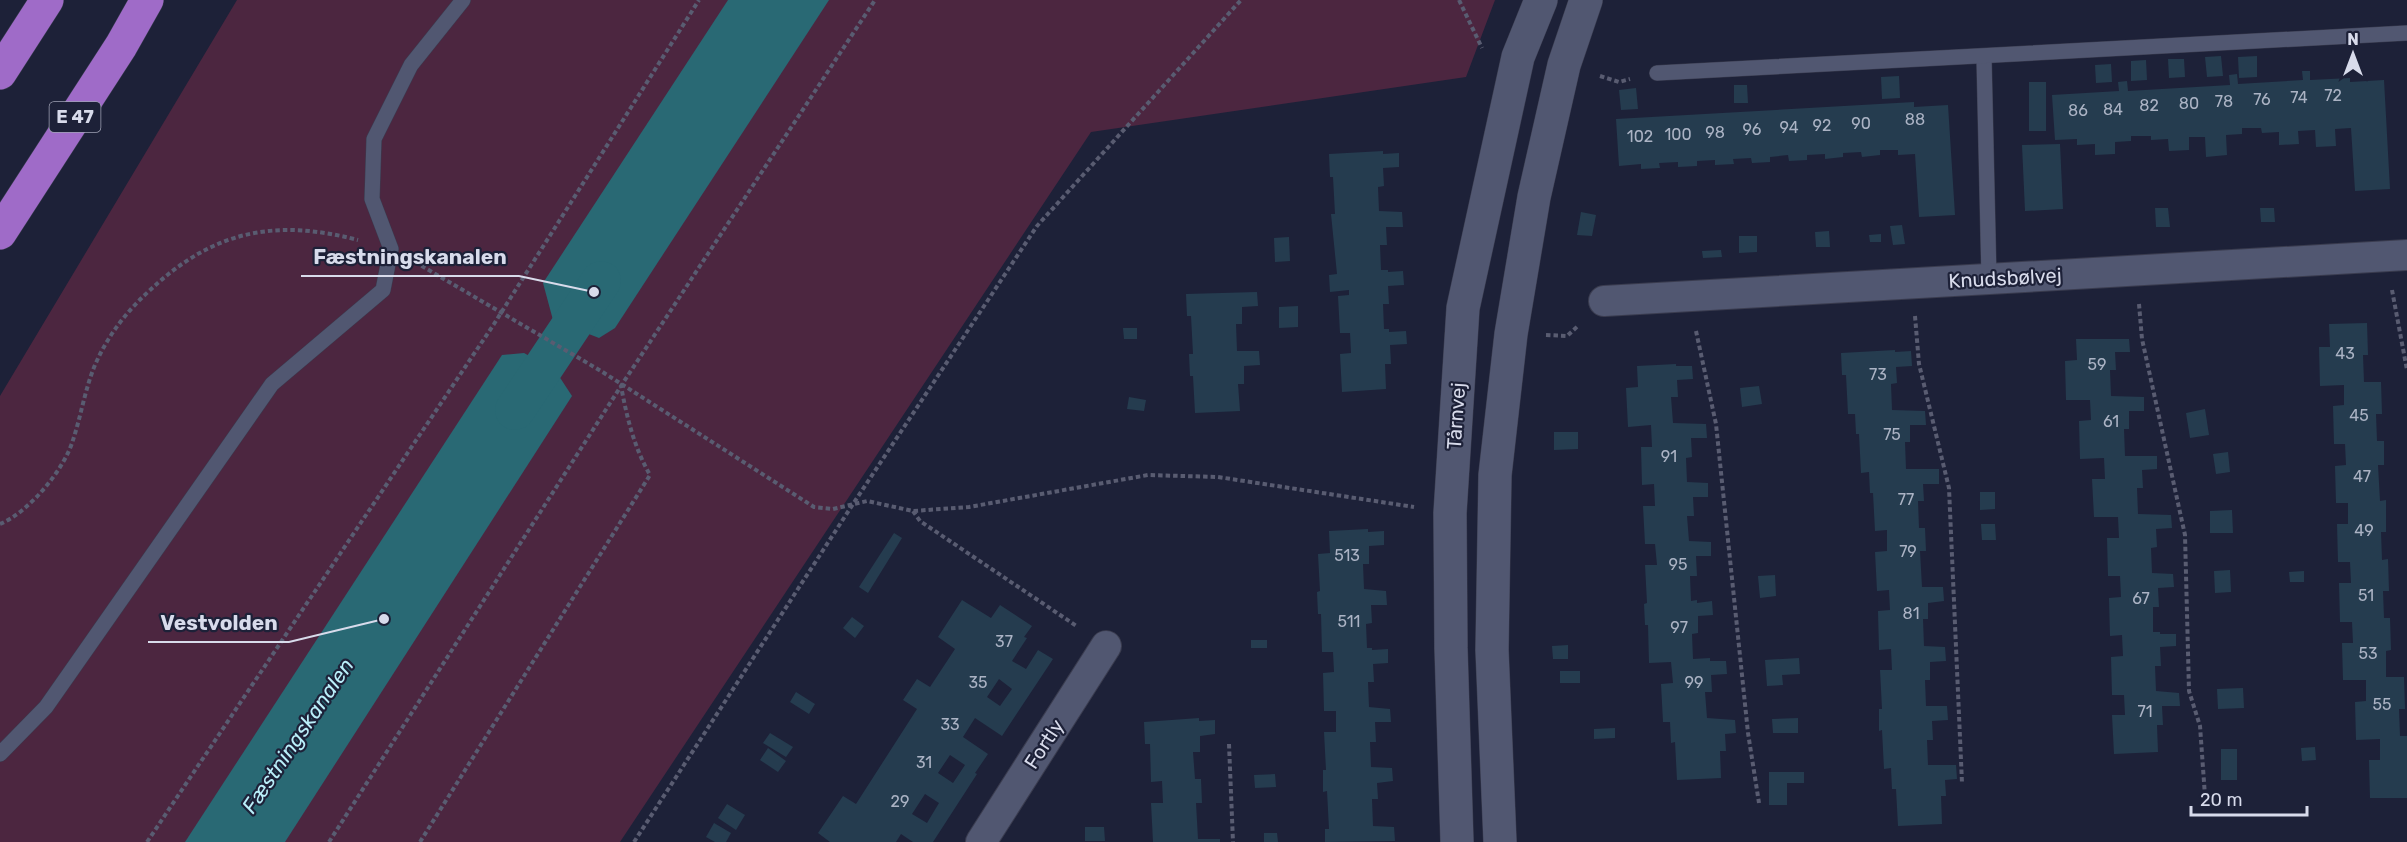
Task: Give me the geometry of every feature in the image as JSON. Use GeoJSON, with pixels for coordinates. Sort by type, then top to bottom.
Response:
{"type":"FeatureCollection","features":[{"type":"Feature","properties":{"kind":"highway"},"geometry":{"type":"LineString","coordinates":[[0,73],[47,0]]}},
{"type":"Feature","properties":{"kind":"highway","name":"E 47"},"geometry":{"type":"LineString","coordinates":[[0,233],[121,46],[147,0]]}},
{"type":"Feature","properties":{"kind":"street","name":"Tårnvej"},"geometry":{"type":"LineString","coordinates":[[1457,842],[1451,648],[1450,513],[1463,308],[1518,57],[1541,0]]}},
{"type":"Feature","properties":{"kind":"street"},"geometry":{"type":"LineString","coordinates":[[1500,842],[1492,650],[1495,476],[1511,334],[1534,197],[1564,66],[1586,0]]}},
{"type":"Feature","properties":{"kind":"street","name":"Knudsbølvej"},"geometry":{"type":"LineString","coordinates":[[1604,301],[2397,256]]}},
{"type":"Feature","properties":{"kind":"street","name":"Fortly"},"geometry":{"type":"LineString","coordinates":[[981,842],[1106,646]]}},
{"type":"Feature","properties":{"kind":"lane"},"geometry":{"type":"LineString","coordinates":[[0,754],[46,707],[272,384],[383,290],[391,249],[372,198],[374,139],[411,65],[464,0]]}},
{"type":"Feature","properties":{"kind":"lane"},"geometry":{"type":"LineString","coordinates":[[1657,73],[2407,33]]}},
{"type":"Feature","properties":{"kind":"lane"},"geometry":{"type":"LineString","coordinates":[[1984,57],[1989,279]]}},
{"type":"Feature","properties":{"kind":"path"},"geometry":{"type":"LineString","coordinates":[[147,842],[501,314],[699,0]]}},
{"type":"Feature","properties":{"kind":"path"},"geometry":{"type":"LineString","coordinates":[[329,842],[621,386],[875,0]]}},
{"type":"Feature","properties":{"kind":"path"},"geometry":{"type":"LineString","coordinates":[[634,842],[1037,226],[1241,0]]}},
{"type":"Feature","properties":{"kind":"path"},"geometry":{"type":"LineString","coordinates":[[1459,0],[1482,48],[1518,57]]}},
{"type":"Feature","properties":{"kind":"path"},"geometry":{"type":"LineString","coordinates":[[0,525],[23,510],[39,495],[56,471],[73,443],[94,366],[109,338],[138,301],[179,265],[201,250],[228,239],[245,234],[278,230],[324,231]]}},
{"type":"Feature","properties":{"kind":"path"},"geometry":{"type":"LineString","coordinates":[[2397,256],[2396,321],[2407,370]]}},
{"type":"Feature","properties":{"kind":"path"},"geometry":{"type":"LineString","coordinates":[[2136,270],[2142,339],[2185,535],[2189,691],[2200,726],[2205,796]]}},
{"type":"Feature","properties":{"kind":"path"},"geometry":{"type":"LineString","coordinates":[[1912,283],[1919,364],[1949,488],[1962,783]]}},
{"type":"Feature","properties":{"kind":"path"},"geometry":{"type":"LineString","coordinates":[[1688,296],[1716,424],[1748,733],[1759,803]]}},
{"type":"Feature","properties":{"kind":"path"},"geometry":{"type":"LineString","coordinates":[[1511,334],[1567,336],[1604,301]]}},
{"type":"Feature","properties":{"kind":"path"},"geometry":{"type":"LineString","coordinates":[[501,314],[601,371],[621,386],[814,507],[833,509],[867,501],[913,511],[969,507],[1148,476],[1218,477],[1450,513]]}},
{"type":"Feature","properties":{"kind":"path"},"geometry":{"type":"LineString","coordinates":[[420,842],[650,476],[629,429],[621,386]]}},
{"type":"Feature","properties":{"kind":"path"},"geometry":{"type":"LineString","coordinates":[[913,511],[920,521],[1106,646]]}},
{"type":"Feature","properties":{"kind":"path"},"geometry":{"type":"LineString","coordinates":[[1229,744],[1233,842]]}},
{"type":"Feature","properties":{"kind":"shaded area"},"geometry":{"type":"Polygon","coordinates":[[[237,0],[1495,0],[1466,77],[1091,132],[620,842],[0,842],[0,396],[237,0]]]}},
{"type":"Feature","properties":{"kind":"water"},"geometry":{"type":"Polygon","coordinates":[[[728,0],[829,0],[615,328],[599,338],[553,320],[543,283],[728,0]]]}},
{"type":"Feature","properties":{"kind":"water"},"geometry":{"type":"Polygon","coordinates":[[[524,353],[555,370],[572,396],[285,842],[185,842],[502,355],[524,353]]]}},
{"type":"Feature","properties":{"kind":"building"},"geometry":{"type":"Polygon","coordinates":[[[2221,56],[2223,76],[2207,77],[2205,57],[2221,56]]]}},
{"type":"Feature","properties":{"kind":"building"},"geometry":{"type":"Polygon","coordinates":[[[2257,56],[2257,77],[2239,78],[2238,57],[2257,56]]]}},
{"type":"Feature","properties":{"kind":"building"},"geometry":{"type":"Polygon","coordinates":[[[2168,59],[2184,59],[2185,77],[2169,78],[2168,59]]]}},
{"type":"Feature","properties":{"kind":"building"},"geometry":{"type":"Polygon","coordinates":[[[2146,60],[2147,80],[2131,81],[2131,61],[2146,60]]]}},
{"type":"Feature","properties":{"kind":"building"},"geometry":{"type":"Polygon","coordinates":[[[2111,64],[2112,82],[2096,83],[2095,65],[2111,64]]]}},
{"type":"Feature","properties":{"kind":"building"},"geometry":{"type":"Polygon","coordinates":[[[2302,71],[2310,71],[2310,80],[2350,78],[2350,82],[2384,80],[2390,189],[2355,191],[2351,128],[2335,129],[2336,146],[2316,147],[2315,130],[2298,131],[2299,144],[2279,145],[2279,132],[2262,133],[2261,128],[2242,128],[2242,134],[2226,135],[2227,155],[2206,157],[2205,137],[2189,137],[2189,150],[2169,151],[2168,139],[2151,140],[2151,136],[2131,136],[2131,141],[2115,142],[2115,154],[2095,155],[2095,144],[2077,145],[2077,139],[2055,140],[2052,95],[2119,91],[2118,82],[2127,81],[2128,91],[2230,85],[2229,75],[2237,74],[2238,84],[2303,80],[2302,71]]]}},
{"type":"Feature","properties":{"kind":"building"},"geometry":{"type":"Polygon","coordinates":[[[1899,76],[1900,98],[1882,99],[1881,77],[1899,76]]]}},
{"type":"Feature","properties":{"kind":"building"},"geometry":{"type":"Polygon","coordinates":[[[2029,82],[2046,82],[2046,131],[2029,131],[2029,82]]]}},
{"type":"Feature","properties":{"kind":"building"},"geometry":{"type":"Polygon","coordinates":[[[1734,85],[1747,85],[1748,103],[1734,103],[1734,85]]]}},
{"type":"Feature","properties":{"kind":"building"},"geometry":{"type":"Polygon","coordinates":[[[1636,88],[1638,109],[1621,110],[1619,90],[1636,88]]]}},
{"type":"Feature","properties":{"kind":"building"},"geometry":{"type":"Polygon","coordinates":[[[1914,102],[1914,107],[1948,105],[1955,215],[1919,217],[1915,154],[1898,155],[1898,150],[1880,150],[1880,155],[1862,157],[1861,152],[1843,153],[1843,157],[1825,159],[1825,154],[1807,155],[1807,160],[1789,161],[1788,155],[1770,157],[1770,162],[1752,163],[1751,158],[1733,159],[1734,164],[1715,165],[1715,160],[1697,161],[1697,166],[1678,167],[1678,162],[1659,163],[1660,168],[1641,169],[1641,164],[1619,166],[1616,119],[1914,102]]]}},
{"type":"Feature","properties":{"kind":"building"},"geometry":{"type":"Polygon","coordinates":[[[2060,144],[2063,209],[2025,211],[2022,145],[2060,144]]]}},
{"type":"Feature","properties":{"kind":"building"},"geometry":{"type":"Polygon","coordinates":[[[1383,151],[1383,154],[1399,153],[1399,167],[1383,168],[1384,186],[1378,187],[1379,211],[1402,212],[1403,227],[1386,227],[1387,245],[1380,245],[1381,270],[1403,271],[1404,285],[1388,286],[1389,304],[1383,304],[1384,329],[1389,329],[1389,332],[1406,331],[1407,344],[1390,345],[1391,364],[1385,364],[1386,389],[1342,392],[1340,354],[1351,353],[1350,333],[1340,333],[1338,296],[1349,295],[1349,290],[1330,292],[1329,275],[1337,274],[1331,214],[1335,214],[1333,177],[1330,177],[1329,154],[1383,151]]]}},
{"type":"Feature","properties":{"kind":"building"},"geometry":{"type":"Polygon","coordinates":[[[2155,208],[2168,208],[2170,227],[2156,227],[2155,208]]]}},
{"type":"Feature","properties":{"kind":"building"},"geometry":{"type":"Polygon","coordinates":[[[2260,208],[2274,208],[2275,222],[2261,222],[2260,208]]]}},
{"type":"Feature","properties":{"kind":"building"},"geometry":{"type":"Polygon","coordinates":[[[1581,212],[1596,215],[1592,236],[1577,235],[1581,212]]]}},
{"type":"Feature","properties":{"kind":"building"},"geometry":{"type":"Polygon","coordinates":[[[1902,225],[1905,244],[1893,245],[1890,226],[1902,225]]]}},
{"type":"Feature","properties":{"kind":"building"},"geometry":{"type":"Polygon","coordinates":[[[1829,231],[1830,247],[1816,247],[1815,232],[1829,231]]]}},
{"type":"Feature","properties":{"kind":"building"},"geometry":{"type":"Polygon","coordinates":[[[1881,234],[1881,242],[1870,242],[1869,235],[1881,234]]]}},
{"type":"Feature","properties":{"kind":"building"},"geometry":{"type":"Polygon","coordinates":[[[1739,236],[1757,236],[1757,252],[1739,253],[1739,236]]]}},
{"type":"Feature","properties":{"kind":"building"},"geometry":{"type":"Polygon","coordinates":[[[1289,237],[1290,261],[1275,262],[1274,238],[1289,237]]]}},
{"type":"Feature","properties":{"kind":"building"},"geometry":{"type":"Polygon","coordinates":[[[1721,250],[1722,257],[1703,258],[1702,251],[1721,250]]]}},
{"type":"Feature","properties":{"kind":"building"},"geometry":{"type":"Polygon","coordinates":[[[1257,292],[1258,306],[1242,307],[1242,324],[1236,324],[1237,351],[1259,351],[1260,365],[1244,366],[1244,384],[1238,384],[1240,411],[1195,413],[1189,354],[1193,354],[1191,316],[1187,316],[1186,294],[1257,292]]]}},
{"type":"Feature","properties":{"kind":"building"},"geometry":{"type":"Polygon","coordinates":[[[1298,306],[1298,327],[1279,328],[1279,307],[1298,306]]]}},
{"type":"Feature","properties":{"kind":"building"},"geometry":{"type":"Polygon","coordinates":[[[2367,323],[2368,355],[2363,355],[2364,382],[2381,382],[2382,414],[2376,414],[2377,441],[2384,441],[2384,465],[2378,465],[2380,501],[2386,500],[2386,532],[2381,532],[2382,560],[2388,559],[2389,591],[2383,591],[2384,618],[2390,618],[2391,650],[2386,651],[2386,677],[2404,677],[2405,709],[2399,709],[2400,736],[2407,736],[2407,798],[2370,798],[2369,760],[2380,760],[2380,739],[2356,740],[2355,702],[2366,701],[2366,680],[2343,680],[2342,643],[2353,643],[2352,622],[2340,622],[2339,583],[2351,583],[2350,562],[2338,562],[2337,524],[2348,524],[2348,503],[2336,503],[2335,466],[2346,465],[2345,444],[2334,444],[2333,406],[2344,405],[2344,385],[2320,386],[2319,347],[2330,347],[2329,324],[2367,323]]]}},
{"type":"Feature","properties":{"kind":"building"},"geometry":{"type":"Polygon","coordinates":[[[1123,328],[1137,328],[1137,339],[1124,339],[1123,328]]]}},
{"type":"Feature","properties":{"kind":"building"},"geometry":{"type":"Polygon","coordinates":[[[2076,339],[2129,339],[2130,352],[2115,352],[2116,370],[2110,370],[2111,396],[2144,397],[2144,411],[2129,411],[2129,429],[2124,429],[2125,456],[2157,456],[2157,469],[2142,470],[2143,488],[2137,488],[2138,514],[2171,515],[2172,528],[2156,529],[2157,547],[2151,548],[2152,573],[2173,574],[2174,587],[2158,588],[2159,607],[2153,607],[2153,632],[2176,634],[2176,646],[2160,647],[2161,666],[2155,666],[2156,691],[2179,693],[2180,706],[2162,706],[2163,725],[2157,725],[2158,752],[2114,754],[2112,715],[2125,715],[2124,695],[2112,695],[2111,657],[2123,656],[2122,635],[2110,636],[2109,598],[2121,597],[2120,576],[2108,576],[2107,538],[2119,538],[2118,517],[2094,517],[2092,479],[2105,479],[2104,458],[2080,459],[2079,421],[2091,420],[2090,400],[2066,400],[2065,361],[2077,360],[2076,339]]]}},
{"type":"Feature","properties":{"kind":"building"},"geometry":{"type":"Polygon","coordinates":[[[1895,350],[1895,352],[1911,351],[1912,366],[1896,367],[1897,383],[1891,384],[1892,410],[1925,411],[1926,425],[1910,425],[1910,442],[1905,442],[1906,469],[1939,469],[1939,484],[1923,484],[1924,501],[1918,501],[1919,528],[1925,528],[1926,551],[1920,551],[1922,587],[1943,587],[1944,601],[1928,603],[1928,619],[1923,619],[1924,646],[1945,647],[1946,661],[1930,662],[1930,680],[1925,680],[1926,706],[1947,706],[1948,720],[1932,721],[1933,740],[1927,740],[1928,765],[1956,765],[1957,779],[1945,780],[1946,796],[1941,796],[1942,824],[1898,826],[1896,789],[1892,789],[1891,768],[1884,769],[1882,730],[1879,731],[1879,709],[1882,709],[1880,670],[1892,670],[1891,649],[1879,650],[1878,611],[1890,610],[1889,590],[1877,591],[1875,552],[1887,551],[1887,530],[1875,531],[1873,493],[1870,493],[1869,472],[1861,473],[1859,434],[1856,434],[1855,414],[1848,414],[1846,375],[1842,375],[1841,353],[1895,350]]]}},
{"type":"Feature","properties":{"kind":"building"},"geometry":{"type":"Polygon","coordinates":[[[1676,364],[1676,366],[1692,366],[1693,379],[1677,380],[1678,397],[1671,397],[1673,423],[1706,424],[1707,438],[1691,438],[1692,457],[1686,458],[1687,482],[1708,483],[1708,497],[1693,497],[1694,516],[1687,516],[1689,541],[1711,542],[1711,556],[1696,556],[1697,576],[1690,576],[1691,601],[1697,600],[1697,603],[1712,601],[1713,615],[1698,616],[1698,633],[1692,634],[1693,659],[1710,658],[1710,661],[1726,661],[1727,674],[1711,675],[1712,692],[1705,692],[1707,718],[1735,720],[1736,733],[1725,734],[1726,751],[1720,751],[1721,778],[1677,780],[1675,742],[1671,743],[1670,722],[1663,722],[1661,684],[1673,683],[1671,662],[1649,663],[1648,625],[1645,625],[1644,604],[1647,603],[1645,565],[1657,565],[1655,544],[1645,544],[1643,506],[1655,506],[1654,484],[1642,485],[1641,447],[1652,447],[1651,425],[1628,427],[1626,388],[1638,387],[1637,366],[1676,364]]]}},
{"type":"Feature","properties":{"kind":"building"},"geometry":{"type":"Polygon","coordinates":[[[1759,386],[1762,404],[1742,407],[1740,388],[1759,386]]]}},
{"type":"Feature","properties":{"kind":"building"},"geometry":{"type":"Polygon","coordinates":[[[1129,397],[1146,400],[1144,411],[1127,409],[1129,397]]]}},
{"type":"Feature","properties":{"kind":"building"},"geometry":{"type":"Polygon","coordinates":[[[2205,409],[2209,435],[2190,438],[2186,413],[2205,409]]]}},
{"type":"Feature","properties":{"kind":"building"},"geometry":{"type":"Polygon","coordinates":[[[1554,432],[1578,432],[1578,449],[1554,450],[1554,432]]]}},
{"type":"Feature","properties":{"kind":"building"},"geometry":{"type":"Polygon","coordinates":[[[2228,452],[2230,472],[2216,474],[2213,454],[2228,452]]]}},
{"type":"Feature","properties":{"kind":"building"},"geometry":{"type":"Polygon","coordinates":[[[1980,492],[1995,492],[1995,509],[1980,510],[1980,492]]]}},
{"type":"Feature","properties":{"kind":"building"},"geometry":{"type":"Polygon","coordinates":[[[2232,510],[2233,533],[2210,533],[2210,511],[2232,510]]]}},
{"type":"Feature","properties":{"kind":"building"},"geometry":{"type":"Polygon","coordinates":[[[1981,524],[1995,524],[1996,540],[1982,540],[1981,524]]]}},
{"type":"Feature","properties":{"kind":"building"},"geometry":{"type":"Polygon","coordinates":[[[1368,529],[1368,532],[1384,531],[1384,545],[1369,546],[1369,564],[1363,564],[1364,589],[1386,591],[1387,605],[1371,605],[1372,623],[1366,624],[1367,648],[1388,649],[1388,663],[1373,664],[1374,682],[1368,682],[1369,707],[1390,709],[1391,722],[1375,722],[1376,742],[1370,742],[1371,767],[1392,768],[1393,781],[1377,783],[1378,799],[1372,799],[1373,826],[1394,827],[1395,841],[1325,842],[1325,829],[1329,829],[1327,791],[1323,792],[1323,770],[1326,770],[1324,732],[1336,732],[1336,711],[1324,711],[1323,673],[1334,672],[1333,652],[1322,652],[1321,614],[1318,614],[1317,592],[1320,591],[1318,554],[1330,553],[1329,531],[1368,529]]]}},
{"type":"Feature","properties":{"kind":"building"},"geometry":{"type":"Polygon","coordinates":[[[894,533],[902,538],[868,593],[859,587],[894,533]]]}},
{"type":"Feature","properties":{"kind":"building"},"geometry":{"type":"Polygon","coordinates":[[[2230,570],[2231,592],[2215,593],[2214,571],[2230,570]]]}},
{"type":"Feature","properties":{"kind":"building"},"geometry":{"type":"Polygon","coordinates":[[[2304,571],[2304,582],[2290,582],[2289,572],[2304,571]]]}},
{"type":"Feature","properties":{"kind":"building"},"geometry":{"type":"Polygon","coordinates":[[[1775,575],[1776,596],[1760,598],[1758,576],[1775,575]]]}},
{"type":"Feature","properties":{"kind":"building"},"geometry":{"type":"Polygon","coordinates":[[[962,600],[991,618],[1000,605],[1032,626],[1012,661],[1026,669],[1038,650],[1053,659],[1002,736],[975,718],[963,737],[988,754],[933,842],[913,842],[901,834],[896,842],[830,842],[818,833],[843,796],[856,804],[917,709],[903,700],[917,679],[930,687],[955,649],[938,637],[962,600]],[[999,679],[987,697],[1000,706],[1012,689],[999,679]],[[950,755],[938,773],[953,783],[965,765],[950,755]],[[925,794],[912,814],[927,823],[939,803],[925,794]]]}},
{"type":"Feature","properties":{"kind":"building"},"geometry":{"type":"Polygon","coordinates":[[[852,617],[864,626],[855,638],[843,628],[852,617]]]}},
{"type":"Feature","properties":{"kind":"building"},"geometry":{"type":"Polygon","coordinates":[[[1251,640],[1267,640],[1267,648],[1251,648],[1251,640]]]}},
{"type":"Feature","properties":{"kind":"building"},"geometry":{"type":"Polygon","coordinates":[[[1568,645],[1568,659],[1553,659],[1552,646],[1568,645]]]}},
{"type":"Feature","properties":{"kind":"building"},"geometry":{"type":"Polygon","coordinates":[[[1799,658],[1800,674],[1782,675],[1783,685],[1767,686],[1765,660],[1799,658]]]}},
{"type":"Feature","properties":{"kind":"building"},"geometry":{"type":"Polygon","coordinates":[[[1560,671],[1580,671],[1580,683],[1560,683],[1560,671]]]}},
{"type":"Feature","properties":{"kind":"building"},"geometry":{"type":"Polygon","coordinates":[[[2243,688],[2244,708],[2218,709],[2217,689],[2243,688]]]}},
{"type":"Feature","properties":{"kind":"building"},"geometry":{"type":"Polygon","coordinates":[[[796,692],[815,704],[809,714],[790,702],[796,692]]]}},
{"type":"Feature","properties":{"kind":"building"},"geometry":{"type":"Polygon","coordinates":[[[1199,718],[1199,721],[1215,720],[1215,734],[1200,736],[1200,752],[1193,752],[1195,779],[1201,779],[1202,803],[1196,803],[1198,839],[1220,839],[1220,842],[1153,842],[1151,803],[1163,803],[1162,781],[1151,782],[1150,744],[1145,744],[1144,722],[1199,718]]]}},
{"type":"Feature","properties":{"kind":"building"},"geometry":{"type":"Polygon","coordinates":[[[1798,718],[1798,733],[1773,733],[1772,719],[1798,718]]]}},
{"type":"Feature","properties":{"kind":"building"},"geometry":{"type":"Polygon","coordinates":[[[1615,728],[1615,738],[1594,739],[1594,729],[1615,728]]]}},
{"type":"Feature","properties":{"kind":"building"},"geometry":{"type":"Polygon","coordinates":[[[770,733],[793,747],[786,757],[763,743],[770,733]]]}},
{"type":"Feature","properties":{"kind":"building"},"geometry":{"type":"Polygon","coordinates":[[[2315,747],[2316,760],[2302,761],[2301,748],[2315,747]]]}},
{"type":"Feature","properties":{"kind":"building"},"geometry":{"type":"Polygon","coordinates":[[[768,748],[786,761],[778,772],[760,760],[768,748]]]}},
{"type":"Feature","properties":{"kind":"building"},"geometry":{"type":"Polygon","coordinates":[[[2221,749],[2237,749],[2237,780],[2221,780],[2221,749]]]}},
{"type":"Feature","properties":{"kind":"building"},"geometry":{"type":"Polygon","coordinates":[[[1769,772],[1804,772],[1804,783],[1787,783],[1787,805],[1769,805],[1769,772]]]}},
{"type":"Feature","properties":{"kind":"building"},"geometry":{"type":"Polygon","coordinates":[[[1275,774],[1276,787],[1255,788],[1254,775],[1275,774]]]}},
{"type":"Feature","properties":{"kind":"building"},"geometry":{"type":"Polygon","coordinates":[[[727,804],[745,815],[736,830],[718,818],[727,804]]]}},
{"type":"Feature","properties":{"kind":"building"},"geometry":{"type":"Polygon","coordinates":[[[714,823],[731,833],[726,842],[715,842],[706,837],[714,823]]]}},
{"type":"Feature","properties":{"kind":"building"},"geometry":{"type":"Polygon","coordinates":[[[1085,827],[1104,827],[1105,841],[1085,841],[1085,827]]]}},
{"type":"Feature","properties":{"kind":"building"},"geometry":{"type":"Polygon","coordinates":[[[1264,833],[1277,833],[1278,842],[1264,842],[1264,833]]]}},
{"type":"Feature","properties":{"kind":"waterway","name":"Fæstningskanalen"},"geometry":{"type":"LineString","coordinates":[[515,410],[601,281]]}},
{"type":"Feature","properties":{"kind":"place","name":"Fæstningskanalen"},"geometry":{"type":"Point","coordinates":[594,292]}},
{"type":"Feature","properties":{"kind":"place","name":"Vestvolden"},"geometry":{"type":"Point","coordinates":[384,619]}}]}
